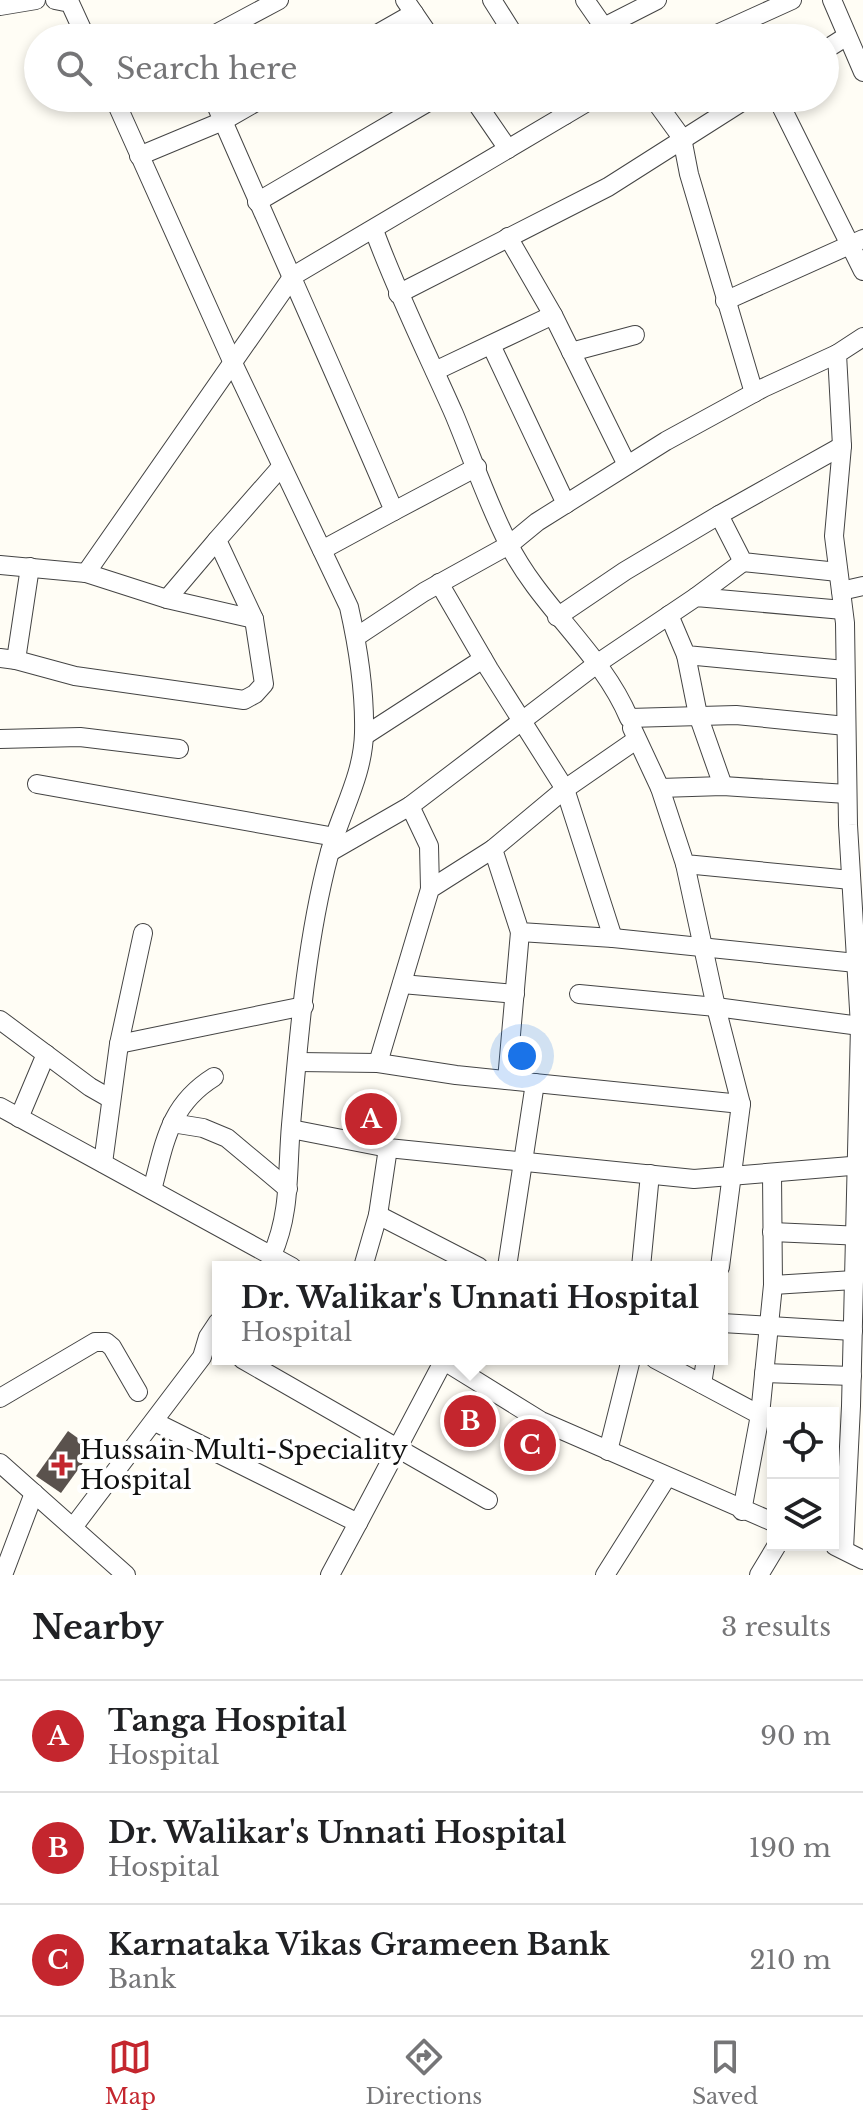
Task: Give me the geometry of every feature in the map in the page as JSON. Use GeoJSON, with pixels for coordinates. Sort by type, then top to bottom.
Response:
{"type":"FeatureCollection","features":[{"type":"Feature","properties":{"kind":"street"},"geometry":{"type":"LineString","coordinates":[[0,6],[36,0]]}},
{"type":"Feature","properties":{"kind":"street"},"geometry":{"type":"LineString","coordinates":[[234,24],[279,0]]}},
{"type":"Feature","properties":{"kind":"street"},"geometry":{"type":"LineString","coordinates":[[492,0],[507,24]]}},
{"type":"Feature","properties":{"kind":"street"},"geometry":{"type":"LineString","coordinates":[[585,0],[602,24]]}},
{"type":"Feature","properties":{"kind":"street"},"geometry":{"type":"LineString","coordinates":[[621,24],[657,0]]}},
{"type":"Feature","properties":{"kind":"street"},"geometry":{"type":"LineString","coordinates":[[753,24],[792,0]]}},
{"type":"Feature","properties":{"kind":"street"},"geometry":{"type":"LineString","coordinates":[[832,0],[863,72]]}},
{"type":"Feature","properties":{"kind":"street"},"geometry":{"type":"LineString","coordinates":[[68,1],[79,24]]}},
{"type":"Feature","properties":{"kind":"street"},"geometry":{"type":"LineString","coordinates":[[388,24],[410,7],[422,24]]}},
{"type":"Feature","properties":{"kind":"street"},"geometry":{"type":"LineString","coordinates":[[839,41],[847,36]]}},
{"type":"Feature","properties":{"kind":"street"},"geometry":{"type":"LineString","coordinates":[[0,1107],[273,1261],[288,1189],[291,1129],[313,929],[332,845],[354,789],[364,736],[356,637],[349,607],[281,467],[120,112]]}},
{"type":"Feature","properties":{"kind":"street"},"geometry":{"type":"LineString","coordinates":[[219,112],[394,511]]}},
{"type":"Feature","properties":{"kind":"street"},"geometry":{"type":"LineString","coordinates":[[139,156],[239,112]]}},
{"type":"Feature","properties":{"kind":"street"},"geometry":{"type":"LineString","coordinates":[[257,202],[411,112]]}},
{"type":"Feature","properties":{"kind":"street"},"geometry":{"type":"LineString","coordinates":[[483,112],[508,149]]}},
{"type":"Feature","properties":{"kind":"street"},"geometry":{"type":"LineString","coordinates":[[86,573],[293,276],[570,112]]}},
{"type":"Feature","properties":{"kind":"street"},"geometry":{"type":"LineString","coordinates":[[663,112],[682,138],[689,174],[754,393]]}},
{"type":"Feature","properties":{"kind":"street"},"geometry":{"type":"LineString","coordinates":[[398,294],[608,187],[725,112]]}},
{"type":"Feature","properties":{"kind":"street"},"geometry":{"type":"LineString","coordinates":[[785,112],[856,242],[863,271]]}},
{"type":"Feature","properties":{"kind":"street"},"geometry":{"type":"LineString","coordinates":[[374,230],[398,294],[435,371],[509,545],[557,617],[598,663],[622,703],[660,788],[685,864],[741,1104],[721,1261]]}},
{"type":"Feature","properties":{"kind":"street"},"geometry":{"type":"LineString","coordinates":[[508,237],[553,315],[627,465]]}},
{"type":"Feature","properties":{"kind":"street"},"geometry":{"type":"LineString","coordinates":[[725,301],[856,242]]}},
{"type":"Feature","properties":{"kind":"street"},"geometry":{"type":"LineString","coordinates":[[435,371],[553,315]]}},
{"type":"Feature","properties":{"kind":"street"},"geometry":{"type":"LineString","coordinates":[[571,352],[635,335]]}},
{"type":"Feature","properties":{"kind":"street"},"geometry":{"type":"LineString","coordinates":[[356,637],[439,583],[509,545],[537,522],[627,465],[754,393],[837,354],[863,337]]}},
{"type":"Feature","properties":{"kind":"street"},"geometry":{"type":"LineString","coordinates":[[491,345],[566,504]]}},
{"type":"Feature","properties":{"kind":"street"},"geometry":{"type":"LineString","coordinates":[[837,354],[842,446],[834,536],[841,591],[845,670],[847,794],[855,816],[851,880],[861,1100],[859,1236],[854,1280],[852,1376],[857,1412],[839,1540]]}},
{"type":"Feature","properties":{"kind":"street"},"geometry":{"type":"LineString","coordinates":[[557,617],[625,571],[842,446]]}},
{"type":"Feature","properties":{"kind":"street"},"geometry":{"type":"LineString","coordinates":[[167,599],[281,467]]}},
{"type":"Feature","properties":{"kind":"street"},"geometry":{"type":"LineString","coordinates":[[322,550],[477,467]]}},
{"type":"Feature","properties":{"kind":"street"},"geometry":{"type":"LineString","coordinates":[[719,515],[743,562],[841,591]]}},
{"type":"Feature","properties":{"kind":"street"},"geometry":{"type":"LineString","coordinates":[[30,567],[8,659],[75,676],[244,700],[264,684],[254,619],[217,540]]}},
{"type":"Feature","properties":{"kind":"street"},"geometry":{"type":"LineString","coordinates":[[37,784],[332,845],[410,806],[598,663],[743,562]]}},
{"type":"Feature","properties":{"kind":"street"},"geometry":{"type":"LineString","coordinates":[[0,565],[86,573],[167,599],[254,619]]}},
{"type":"Feature","properties":{"kind":"street"},"geometry":{"type":"LineString","coordinates":[[439,583],[565,789],[613,938]]}},
{"type":"Feature","properties":{"kind":"street"},"geometry":{"type":"LineString","coordinates":[[696,597],[841,591],[863,586]]}},
{"type":"Feature","properties":{"kind":"street"},"geometry":{"type":"LineString","coordinates":[[669,615],[686,655],[698,715],[723,786]]}},
{"type":"Feature","properties":{"kind":"street"},"geometry":{"type":"LineString","coordinates":[[686,655],[845,670]]}},
{"type":"Feature","properties":{"kind":"street"},"geometry":{"type":"LineString","coordinates":[[364,736],[483,659]]}},
{"type":"Feature","properties":{"kind":"street"},"geometry":{"type":"LineString","coordinates":[[629,718],[736,715],[846,726]]}},
{"type":"Feature","properties":{"kind":"street"},"geometry":{"type":"LineString","coordinates":[[0,739],[80,737],[179,749]]}},
{"type":"Feature","properties":{"kind":"street"},"geometry":{"type":"LineString","coordinates":[[430,889],[493,849],[565,789],[636,740]]}},
{"type":"Feature","properties":{"kind":"street"},"geometry":{"type":"LineString","coordinates":[[660,788],[723,786],[847,794]]}},
{"type":"Feature","properties":{"kind":"street"},"geometry":{"type":"LineString","coordinates":[[378,1063],[430,889],[429,846],[410,806]]}},
{"type":"Feature","properties":{"kind":"street"},"geometry":{"type":"LineString","coordinates":[[493,849],[520,932],[507,1080]]}},
{"type":"Feature","properties":{"kind":"street"},"geometry":{"type":"LineString","coordinates":[[685,864],[851,880]]}},
{"type":"Feature","properties":{"kind":"street"},"geometry":{"type":"LineString","coordinates":[[520,932],[613,938],[856,963]]}},
{"type":"Feature","properties":{"kind":"street"},"geometry":{"type":"LineString","coordinates":[[103,1163],[119,1044],[143,933]]}},
{"type":"Feature","properties":{"kind":"street"},"geometry":{"type":"LineString","coordinates":[[402,984],[515,994]]}},
{"type":"Feature","properties":{"kind":"street"},"geometry":{"type":"LineString","coordinates":[[579,994],[716,1007],[860,1026]]}},
{"type":"Feature","properties":{"kind":"street"},"geometry":{"type":"LineString","coordinates":[[119,1044],[304,1006]]}},
{"type":"Feature","properties":{"kind":"street"},"geometry":{"type":"LineString","coordinates":[[0,1020],[90,1087],[111,1099]]}},
{"type":"Feature","properties":{"kind":"street"},"geometry":{"type":"LineString","coordinates":[[19,1118],[46,1054]]}},
{"type":"Feature","properties":{"kind":"street"},"geometry":{"type":"LineString","coordinates":[[298,1062],[378,1063],[507,1080],[741,1104]]}},
{"type":"Feature","properties":{"kind":"street"},"geometry":{"type":"LineString","coordinates":[[152,1190],[172,1123],[187,1097],[214,1077]]}},
{"type":"Feature","properties":{"kind":"street"},"geometry":{"type":"LineString","coordinates":[[508,1261],[535,1083]]}},
{"type":"Feature","properties":{"kind":"street"},"geometry":{"type":"LineString","coordinates":[[172,1123],[203,1128],[227,1138],[288,1189]]}},
{"type":"Feature","properties":{"kind":"street"},"geometry":{"type":"LineString","coordinates":[[291,1129],[388,1148],[694,1179],[860,1166]]}},
{"type":"Feature","properties":{"kind":"street"},"geometry":{"type":"LineString","coordinates":[[365,1261],[378,1215],[388,1148]]}},
{"type":"Feature","properties":{"kind":"street"},"geometry":{"type":"LineString","coordinates":[[642,1261],[650,1174]]}},
{"type":"Feature","properties":{"kind":"street"},"geometry":{"type":"LineString","coordinates":[[742,1511],[760,1415],[773,1285],[772,1174]]}},
{"type":"Feature","properties":{"kind":"street"},"geometry":{"type":"LineString","coordinates":[[378,1215],[467,1261]]}},
{"type":"Feature","properties":{"kind":"street"},"geometry":{"type":"LineString","coordinates":[[772,1232],[859,1236]]}},
{"type":"Feature","properties":{"kind":"street"},"geometry":{"type":"LineString","coordinates":[[773,1285],[854,1280]]}},
{"type":"Feature","properties":{"kind":"street"},"geometry":{"type":"LineString","coordinates":[[728,1324],[853,1331]]}},
{"type":"Feature","properties":{"kind":"street"},"geometry":{"type":"LineString","coordinates":[[0,1398],[95,1342],[106,1342],[112,1347],[138,1392]]}},
{"type":"Feature","properties":{"kind":"street"},"geometry":{"type":"LineString","coordinates":[[74,1526],[212,1343]]}},
{"type":"Feature","properties":{"kind":"street"},"geometry":{"type":"LineString","coordinates":[[252,1365],[488,1500]]}},
{"type":"Feature","properties":{"kind":"street"},"geometry":{"type":"LineString","coordinates":[[330,1575],[439,1365]]}},
{"type":"Feature","properties":{"kind":"street"},"geometry":{"type":"LineString","coordinates":[[450,1365],[541,1421],[767,1520]]}},
{"type":"Feature","properties":{"kind":"street"},"geometry":{"type":"LineString","coordinates":[[608,1451],[630,1365]]}},
{"type":"Feature","properties":{"kind":"street"},"geometry":{"type":"LineString","coordinates":[[666,1365],[760,1415]]}},
{"type":"Feature","properties":{"kind":"street"},"geometry":{"type":"LineString","coordinates":[[702,1384],[705,1365]]}},
{"type":"Feature","properties":{"kind":"street"},"geometry":{"type":"LineString","coordinates":[[764,1373],[852,1376]]}},
{"type":"Feature","properties":{"kind":"street"},"geometry":{"type":"LineString","coordinates":[[155,1422],[358,1523]]}},
{"type":"Feature","properties":{"kind":"street"},"geometry":{"type":"LineString","coordinates":[[0,1463],[126,1575]]}},
{"type":"Feature","properties":{"kind":"street"},"geometry":{"type":"LineString","coordinates":[[605,1575],[667,1477]]}},
{"type":"Feature","properties":{"kind":"street"},"geometry":{"type":"LineString","coordinates":[[3,1575],[34,1493]]}},
{"type":"Feature","properties":{"kind":"street"},"geometry":{"type":"LineString","coordinates":[[839,1548],[863,1560]]}},
{"type":"Feature","properties":{"kind":"street"},"geometry":{"type":"LineString","coordinates":[[759,1575],[773,1551]]}},
{"type":"Feature","properties":{"kind":"building"},"geometry":{"type":"Polygon","coordinates":[[[360,1103],[380,1105],[377,1135],[357,1133],[360,1103]]]}},
{"type":"Feature","properties":{"kind":"building"},"geometry":{"type":"Polygon","coordinates":[[[465,1407],[485,1417],[471,1445],[451,1434],[465,1407]]]}},
{"type":"Feature","properties":{"kind":"building"},"geometry":{"type":"Polygon","coordinates":[[[68,1431],[93,1449],[61,1493],[36,1476],[68,1431]]]}},
{"type":"Feature","properties":{"kind":"place","name":"Tanga Hospital"},"geometry":{"type":"Point","coordinates":[371,1119]}},
{"type":"Feature","properties":{"kind":"place","name":"Dr. Walikar's Unnati Hospital"},"geometry":{"type":"Point","coordinates":[470,1421]}},
{"type":"Feature","properties":{"kind":"place","name":"Karnataka Vikas Grameen Bank"},"geometry":{"type":"Point","coordinates":[530,1445]}},
{"type":"Feature","properties":{"kind":"place","name":"Hussain Multi-Speciality Hospital"},"geometry":{"type":"Point","coordinates":[62,1465]}}]}
